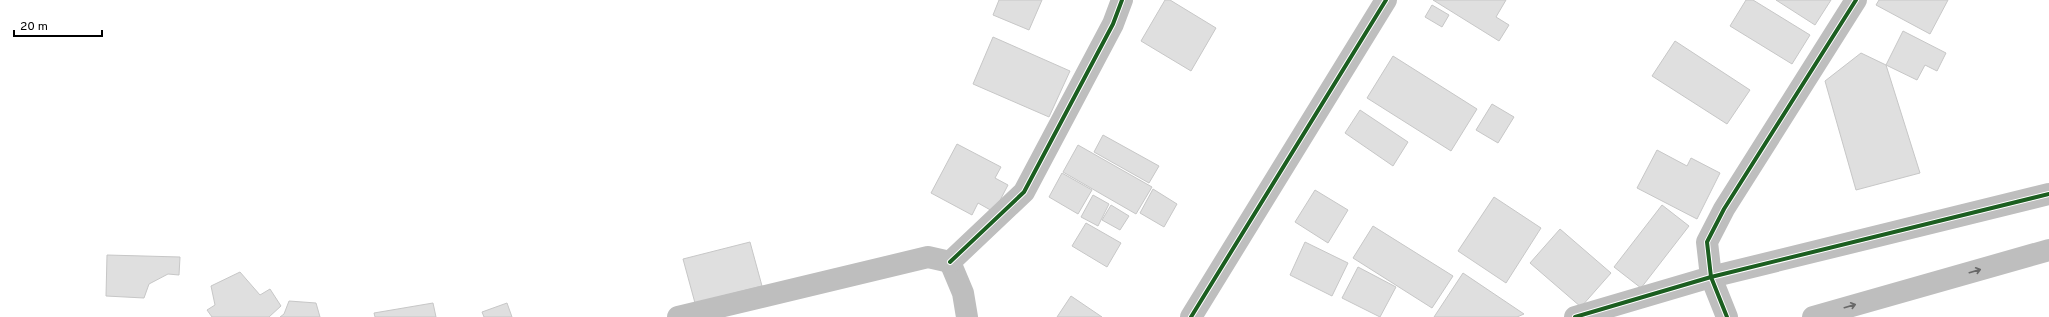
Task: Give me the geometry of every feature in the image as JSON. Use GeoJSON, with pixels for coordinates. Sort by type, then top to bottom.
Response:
{"type":"FeatureCollection","features":[{"type":"Feature","properties":{"kind":"street"},"geometry":{"type":"LineString","coordinates":[[950,262],[1024,192],[1113,24],[1122,0]]}},
{"type":"Feature","properties":{"kind":"street"},"geometry":{"type":"LineString","coordinates":[[1191,317],[1386,0]]}},
{"type":"Feature","properties":{"kind":"street"},"geometry":{"type":"LineString","coordinates":[[1727,317],[1712,277],[1707,242],[1724,209],[1856,0]]}},
{"type":"Feature","properties":{"kind":"street"},"geometry":{"type":"LineString","coordinates":[[1575,317],[1712,277],[2049,194]]}},
{"type":"Feature","properties":{"kind":"street"},"geometry":{"type":"LineString","coordinates":[[1812,317],[2049,250]]}},
{"type":"Feature","properties":{"kind":"street"},"geometry":{"type":"LineString","coordinates":[[678,317],[928,257],[950,262]]}},
{"type":"Feature","properties":{"kind":"street"},"geometry":{"type":"LineString","coordinates":[[950,262],[963,293],[967,317]]}},
{"type":"Feature","properties":{"kind":"building"},"geometry":{"type":"Polygon","coordinates":[[[999,0],[1042,0],[1029,30],[993,15],[999,0]]]}},
{"type":"Feature","properties":{"kind":"building"},"geometry":{"type":"Polygon","coordinates":[[[1165,0],[1170,0],[1216,28],[1191,71],[1141,41],[1165,0]]]}},
{"type":"Feature","properties":{"kind":"building"},"geometry":{"type":"Polygon","coordinates":[[[1433,0],[1506,0],[1496,17],[1509,25],[1499,41],[1433,0]]]}},
{"type":"Feature","properties":{"kind":"building"},"geometry":{"type":"Polygon","coordinates":[[[1746,0],[1753,0],[1810,35],[1792,64],[1730,26],[1746,0]]]}},
{"type":"Feature","properties":{"kind":"building"},"geometry":{"type":"Polygon","coordinates":[[[1776,0],[1831,0],[1815,25],[1776,0]]]}},
{"type":"Feature","properties":{"kind":"building"},"geometry":{"type":"Polygon","coordinates":[[[1879,0],[1948,0],[1930,34],[1876,5],[1879,0]]]}},
{"type":"Feature","properties":{"kind":"building"},"geometry":{"type":"Polygon","coordinates":[[[1432,5],[1449,15],[1442,27],[1425,17],[1432,5]]]}},
{"type":"Feature","properties":{"kind":"building"},"geometry":{"type":"Polygon","coordinates":[[[1903,31],[1946,53],[1937,71],[1925,65],[1917,80],[1886,65],[1903,31]]]}},
{"type":"Feature","properties":{"kind":"building"},"geometry":{"type":"Polygon","coordinates":[[[993,37],[1070,71],[1049,117],[973,84],[993,37]]]}},
{"type":"Feature","properties":{"kind":"building"},"geometry":{"type":"Polygon","coordinates":[[[1675,41],[1750,90],[1727,124],[1652,76],[1675,41]]]}},
{"type":"Feature","properties":{"kind":"building"},"geometry":{"type":"Polygon","coordinates":[[[1861,53],[1886,65],[1920,173],[1856,190],[1825,81],[1861,53]]]}},
{"type":"Feature","properties":{"kind":"building"},"geometry":{"type":"Polygon","coordinates":[[[1393,56],[1477,109],[1451,151],[1367,98],[1393,56]]]}},
{"type":"Feature","properties":{"kind":"building"},"geometry":{"type":"Polygon","coordinates":[[[1492,104],[1514,117],[1498,143],[1476,130],[1492,104]]]}},
{"type":"Feature","properties":{"kind":"building"},"geometry":{"type":"Polygon","coordinates":[[[1360,110],[1408,142],[1393,166],[1345,133],[1360,110]]]}},
{"type":"Feature","properties":{"kind":"building"},"geometry":{"type":"Polygon","coordinates":[[[1103,135],[1159,166],[1149,183],[1094,152],[1103,135]]]}},
{"type":"Feature","properties":{"kind":"building"},"geometry":{"type":"Polygon","coordinates":[[[957,144],[1001,167],[995,178],[1008,185],[994,212],[978,203],[972,215],[931,193],[957,144]]]}},
{"type":"Feature","properties":{"kind":"building"},"geometry":{"type":"Polygon","coordinates":[[[1078,145],[1152,187],[1136,214],[1063,172],[1078,145]]]}},
{"type":"Feature","properties":{"kind":"building"},"geometry":{"type":"Polygon","coordinates":[[[1657,150],[1687,166],[1691,158],[1720,173],[1697,219],[1637,188],[1657,150]]]}},
{"type":"Feature","properties":{"kind":"building"},"geometry":{"type":"Polygon","coordinates":[[[1062,173],[1092,190],[1078,214],[1049,197],[1062,173]]]}},
{"type":"Feature","properties":{"kind":"building"},"geometry":{"type":"Polygon","coordinates":[[[1153,189],[1177,204],[1164,227],[1140,213],[1153,189]]]}},
{"type":"Feature","properties":{"kind":"building"},"geometry":{"type":"Polygon","coordinates":[[[1315,190],[1348,210],[1328,243],[1295,222],[1315,190]]]}},
{"type":"Feature","properties":{"kind":"building"},"geometry":{"type":"Polygon","coordinates":[[[1093,195],[1109,204],[1098,226],[1081,217],[1093,195]]]}},
{"type":"Feature","properties":{"kind":"building"},"geometry":{"type":"Polygon","coordinates":[[[1494,197],[1541,228],[1506,283],[1458,251],[1494,197]]]}},
{"type":"Feature","properties":{"kind":"building"},"geometry":{"type":"Polygon","coordinates":[[[1111,205],[1129,216],[1120,230],[1102,220],[1111,205]]]}},
{"type":"Feature","properties":{"kind":"building"},"geometry":{"type":"Polygon","coordinates":[[[1662,205],[1689,226],[1641,288],[1614,267],[1662,205]]]}},
{"type":"Feature","properties":{"kind":"building"},"geometry":{"type":"Polygon","coordinates":[[[1086,223],[1121,243],[1107,267],[1072,246],[1086,223]]]}},
{"type":"Feature","properties":{"kind":"building"},"geometry":{"type":"Polygon","coordinates":[[[1373,226],[1453,276],[1432,308],[1353,258],[1373,226]]]}},
{"type":"Feature","properties":{"kind":"building"},"geometry":{"type":"Polygon","coordinates":[[[1560,229],[1611,273],[1581,307],[1530,263],[1560,229]]]}},
{"type":"Feature","properties":{"kind":"building"},"geometry":{"type":"Polygon","coordinates":[[[750,242],[762,286],[695,303],[683,259],[750,242]]]}},
{"type":"Feature","properties":{"kind":"building"},"geometry":{"type":"Polygon","coordinates":[[[1305,242],[1348,263],[1332,296],[1290,275],[1305,242]]]}},
{"type":"Feature","properties":{"kind":"building"},"geometry":{"type":"Polygon","coordinates":[[[107,255],[180,257],[179,275],[168,274],[149,284],[144,298],[106,296],[107,255]]]}},
{"type":"Feature","properties":{"kind":"building"},"geometry":{"type":"Polygon","coordinates":[[[1358,267],[1396,287],[1380,317],[1342,298],[1358,267]]]}},
{"type":"Feature","properties":{"kind":"building"},"geometry":{"type":"Polygon","coordinates":[[[240,272],[260,295],[270,289],[281,306],[269,317],[212,317],[207,310],[215,305],[211,286],[240,272]]]}},
{"type":"Feature","properties":{"kind":"building"},"geometry":{"type":"Polygon","coordinates":[[[1463,273],[1524,314],[1517,317],[1434,317],[1463,273]]]}},
{"type":"Feature","properties":{"kind":"building"},"geometry":{"type":"Polygon","coordinates":[[[1071,296],[1102,317],[1057,317],[1071,296]]]}},
{"type":"Feature","properties":{"kind":"building"},"geometry":{"type":"Polygon","coordinates":[[[289,301],[316,303],[320,317],[280,317],[284,314],[289,301]]]}},
{"type":"Feature","properties":{"kind":"building"},"geometry":{"type":"Polygon","coordinates":[[[433,303],[436,317],[375,317],[374,313],[433,303]]]}},
{"type":"Feature","properties":{"kind":"building"},"geometry":{"type":"Polygon","coordinates":[[[507,303],[512,317],[484,317],[482,312],[507,303]]]}},
{"type":"Feature","properties":{"kind":"cycle path"},"geometry":{"type":"LineString","coordinates":[[950,262],[1024,192],[1113,24],[1122,0]]}},
{"type":"Feature","properties":{"kind":"cycle path"},"geometry":{"type":"LineString","coordinates":[[1191,317],[1386,0]]}},
{"type":"Feature","properties":{"kind":"cycle path"},"geometry":{"type":"LineString","coordinates":[[1727,317],[1711,277],[1707,242],[1724,209],[1856,0]]}},
{"type":"Feature","properties":{"kind":"cycle path"},"geometry":{"type":"LineString","coordinates":[[1575,317],[1711,277],[2049,194]]}}]}
